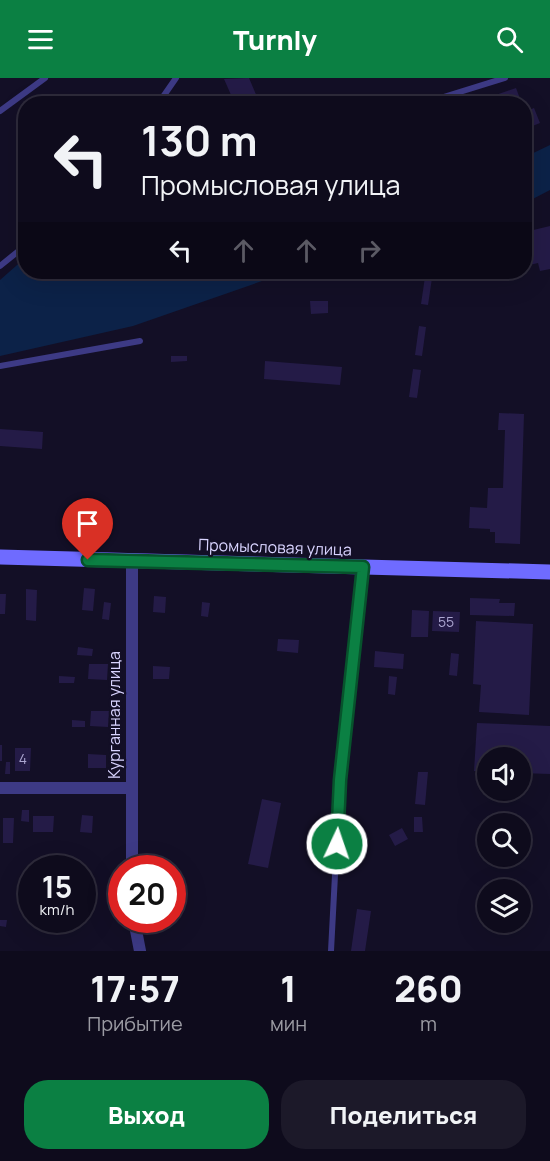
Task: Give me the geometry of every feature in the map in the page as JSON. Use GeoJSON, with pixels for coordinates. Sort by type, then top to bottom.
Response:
{"type":"FeatureCollection","features":[{"type":"Feature","properties":{"kind":"main road","name":"Промысловая улица"},"geometry":{"type":"LineString","coordinates":[[0,557],[550,572]]}},
{"type":"Feature","properties":{"kind":"street","name":"Курганная улица"},"geometry":{"type":"LineString","coordinates":[[132,561],[132,855]]}},
{"type":"Feature","properties":{"kind":"street"},"geometry":{"type":"LineString","coordinates":[[0,788],[130,788]]}},
{"type":"Feature","properties":{"kind":"street"},"geometry":{"type":"LineString","coordinates":[[137,933],[140,951]]}},
{"type":"Feature","properties":{"kind":"lane"},"geometry":{"type":"LineString","coordinates":[[20,96],[45,78]]}},
{"type":"Feature","properties":{"kind":"lane"},"geometry":{"type":"LineString","coordinates":[[164,96],[176,78]]}},
{"type":"Feature","properties":{"kind":"lane"},"geometry":{"type":"LineString","coordinates":[[447,96],[505,78]]}},
{"type":"Feature","properties":{"kind":"lane"},"geometry":{"type":"LineString","coordinates":[[0,111],[18,98]]}},
{"type":"Feature","properties":{"kind":"lane"},"geometry":{"type":"LineString","coordinates":[[0,266],[18,251]]}},
{"type":"Feature","properties":{"kind":"lane"},"geometry":{"type":"LineString","coordinates":[[0,366],[140,341]]}},
{"type":"Feature","properties":{"kind":"lane"},"geometry":{"type":"LineString","coordinates":[[331,951],[340,780],[363,567]]}},
{"type":"Feature","properties":{"kind":"water"},"geometry":{"type":"Polygon","coordinates":[[[550,145],[550,190],[532,199],[532,154],[550,145]]]}},
{"type":"Feature","properties":{"kind":"water"},"geometry":{"type":"Polygon","coordinates":[[[18,264],[18,279],[268,279],[133,326],[0,356],[0,280],[18,264]]]}},
{"type":"Feature","properties":{"kind":"building"},"geometry":{"type":"Polygon","coordinates":[[[249,78],[257,96],[231,96],[224,79],[249,78]]]}},
{"type":"Feature","properties":{"kind":"building"},"geometry":{"type":"Polygon","coordinates":[[[516,88],[519,96],[493,96],[516,88]]]}},
{"type":"Feature","properties":{"kind":"building"},"geometry":{"type":"Polygon","coordinates":[[[534,108],[540,123],[532,126],[532,109],[534,108]]]}},
{"type":"Feature","properties":{"kind":"building"},"geometry":{"type":"Polygon","coordinates":[[[550,226],[550,269],[540,271],[538,263],[532,264],[532,230],[550,226]]]}},
{"type":"Feature","properties":{"kind":"building"},"geometry":{"type":"Polygon","coordinates":[[[425,279],[432,279],[428,305],[421,304],[425,279]]]}},
{"type":"Feature","properties":{"kind":"building"},"geometry":{"type":"Polygon","coordinates":[[[310,301],[328,301],[328,313],[311,314],[310,301]]]}},
{"type":"Feature","properties":{"kind":"building"},"geometry":{"type":"Polygon","coordinates":[[[419,326],[426,327],[422,356],[415,355],[419,326]]]}},
{"type":"Feature","properties":{"kind":"building"},"geometry":{"type":"Polygon","coordinates":[[[171,356],[187,356],[187,361],[171,362],[171,356]]]}},
{"type":"Feature","properties":{"kind":"building"},"geometry":{"type":"Polygon","coordinates":[[[265,361],[342,367],[340,385],[264,379],[265,361]]]}},
{"type":"Feature","properties":{"kind":"building"},"geometry":{"type":"Polygon","coordinates":[[[413,369],[421,370],[417,398],[409,397],[413,369]]]}},
{"type":"Feature","properties":{"kind":"building"},"geometry":{"type":"Polygon","coordinates":[[[499,413],[524,414],[520,544],[495,543],[495,532],[490,532],[490,529],[469,528],[470,507],[487,508],[488,488],[503,488],[505,430],[498,430],[499,413]]]}},
{"type":"Feature","properties":{"kind":"building"},"geometry":{"type":"Polygon","coordinates":[[[0,429],[43,432],[42,449],[0,446],[0,429]]]}},
{"type":"Feature","properties":{"kind":"building"},"geometry":{"type":"Polygon","coordinates":[[[84,588],[95,589],[93,611],[82,610],[84,588]]]}},
{"type":"Feature","properties":{"kind":"building"},"geometry":{"type":"Polygon","coordinates":[[[26,589],[37,590],[36,621],[26,620],[26,589]]]}},
{"type":"Feature","properties":{"kind":"building"},"geometry":{"type":"Polygon","coordinates":[[[0,594],[6,594],[5,614],[0,614],[0,594]]]}},
{"type":"Feature","properties":{"kind":"building"},"geometry":{"type":"Polygon","coordinates":[[[154,596],[166,597],[165,613],[153,612],[154,596]]]}},
{"type":"Feature","properties":{"kind":"building"},"geometry":{"type":"Polygon","coordinates":[[[470,598],[500,599],[499,603],[515,603],[514,616],[470,615],[470,598]]]}},
{"type":"Feature","properties":{"kind":"building"},"geometry":{"type":"Polygon","coordinates":[[[104,602],[111,603],[109,620],[102,619],[104,602]]]}},
{"type":"Feature","properties":{"kind":"building"},"geometry":{"type":"Polygon","coordinates":[[[202,602],[210,603],[208,617],[201,616],[202,602]]]}},
{"type":"Feature","properties":{"kind":"building"},"geometry":{"type":"Polygon","coordinates":[[[412,610],[429,611],[428,637],[411,637],[412,610]]]}},
{"type":"Feature","properties":{"kind":"building"},"geometry":{"type":"Polygon","coordinates":[[[433,611],[460,612],[459,632],[432,631],[433,611]]]}},
{"type":"Feature","properties":{"kind":"building"},"geometry":{"type":"Polygon","coordinates":[[[476,621],[533,624],[529,715],[479,712],[481,685],[473,684],[476,621]]]}},
{"type":"Feature","properties":{"kind":"building"},"geometry":{"type":"Polygon","coordinates":[[[278,639],[299,640],[298,653],[277,651],[278,639]]]}},
{"type":"Feature","properties":{"kind":"building"},"geometry":{"type":"Polygon","coordinates":[[[78,647],[93,649],[92,656],[77,655],[78,647]]]}},
{"type":"Feature","properties":{"kind":"building"},"geometry":{"type":"Polygon","coordinates":[[[375,651],[404,654],[403,669],[374,667],[375,651]]]}},
{"type":"Feature","properties":{"kind":"building"},"geometry":{"type":"Polygon","coordinates":[[[451,653],[459,654],[457,676],[449,675],[451,653]]]}},
{"type":"Feature","properties":{"kind":"building"},"geometry":{"type":"Polygon","coordinates":[[[89,664],[108,664],[107,680],[88,679],[89,664]]]}},
{"type":"Feature","properties":{"kind":"building"},"geometry":{"type":"Polygon","coordinates":[[[153,666],[170,667],[169,679],[153,679],[153,666]]]}},
{"type":"Feature","properties":{"kind":"building"},"geometry":{"type":"Polygon","coordinates":[[[59,676],[75,677],[74,683],[59,683],[59,676]]]}},
{"type":"Feature","properties":{"kind":"building"},"geometry":{"type":"Polygon","coordinates":[[[389,676],[397,677],[395,695],[388,694],[389,676]]]}},
{"type":"Feature","properties":{"kind":"building"},"geometry":{"type":"Polygon","coordinates":[[[91,711],[109,711],[108,727],[90,726],[91,711]]]}},
{"type":"Feature","properties":{"kind":"building"},"geometry":{"type":"Polygon","coordinates":[[[72,720],[85,721],[85,727],[72,727],[72,720]]]}},
{"type":"Feature","properties":{"kind":"building"},"geometry":{"type":"Polygon","coordinates":[[[477,723],[550,726],[550,774],[531,773],[531,747],[477,747],[477,771],[474,771],[477,723]]]}},
{"type":"Feature","properties":{"kind":"building"},"geometry":{"type":"Polygon","coordinates":[[[0,745],[2,745],[2,761],[0,761],[0,745]]]}},
{"type":"Feature","properties":{"kind":"building"},"geometry":{"type":"Polygon","coordinates":[[[15,748],[31,748],[30,771],[15,771],[15,748]]]}},
{"type":"Feature","properties":{"kind":"building"},"geometry":{"type":"Polygon","coordinates":[[[88,754],[106,755],[106,768],[88,768],[88,754]]]}},
{"type":"Feature","properties":{"kind":"building"},"geometry":{"type":"Polygon","coordinates":[[[6,762],[10,762],[10,774],[5,774],[6,762]]]}},
{"type":"Feature","properties":{"kind":"building"},"geometry":{"type":"Polygon","coordinates":[[[418,772],[428,772],[425,805],[415,804],[418,772]]]}},
{"type":"Feature","properties":{"kind":"building"},"geometry":{"type":"Polygon","coordinates":[[[262,799],[281,803],[268,868],[248,864],[262,799]]]}},
{"type":"Feature","properties":{"kind":"building"},"geometry":{"type":"Polygon","coordinates":[[[22,810],[29,810],[29,822],[21,821],[22,810]]]}},
{"type":"Feature","properties":{"kind":"building"},"geometry":{"type":"Polygon","coordinates":[[[82,815],[93,816],[92,833],[80,832],[82,815]]]}},
{"type":"Feature","properties":{"kind":"building"},"geometry":{"type":"Polygon","coordinates":[[[33,816],[54,816],[53,832],[33,832],[33,816]]]}},
{"type":"Feature","properties":{"kind":"building"},"geometry":{"type":"Polygon","coordinates":[[[414,817],[422,817],[423,832],[414,832],[414,817]]]}},
{"type":"Feature","properties":{"kind":"building"},"geometry":{"type":"Polygon","coordinates":[[[3,818],[14,818],[13,843],[3,843],[3,818]]]}},
{"type":"Feature","properties":{"kind":"building"},"geometry":{"type":"Polygon","coordinates":[[[402,828],[408,839],[395,846],[389,835],[402,828]]]}},
{"type":"Feature","properties":{"kind":"building"},"geometry":{"type":"Polygon","coordinates":[[[357,909],[371,911],[365,951],[351,951],[357,909]]]}},
{"type":"Feature","properties":{"kind":"building"},"geometry":{"type":"Polygon","coordinates":[[[0,920],[7,920],[6,927],[0,926],[0,920]]]}},
{"type":"Feature","properties":{"kind":"route"},"geometry":{"type":"LineString","coordinates":[[88,560],[363,567],[340,780],[337,844]]}}]}
